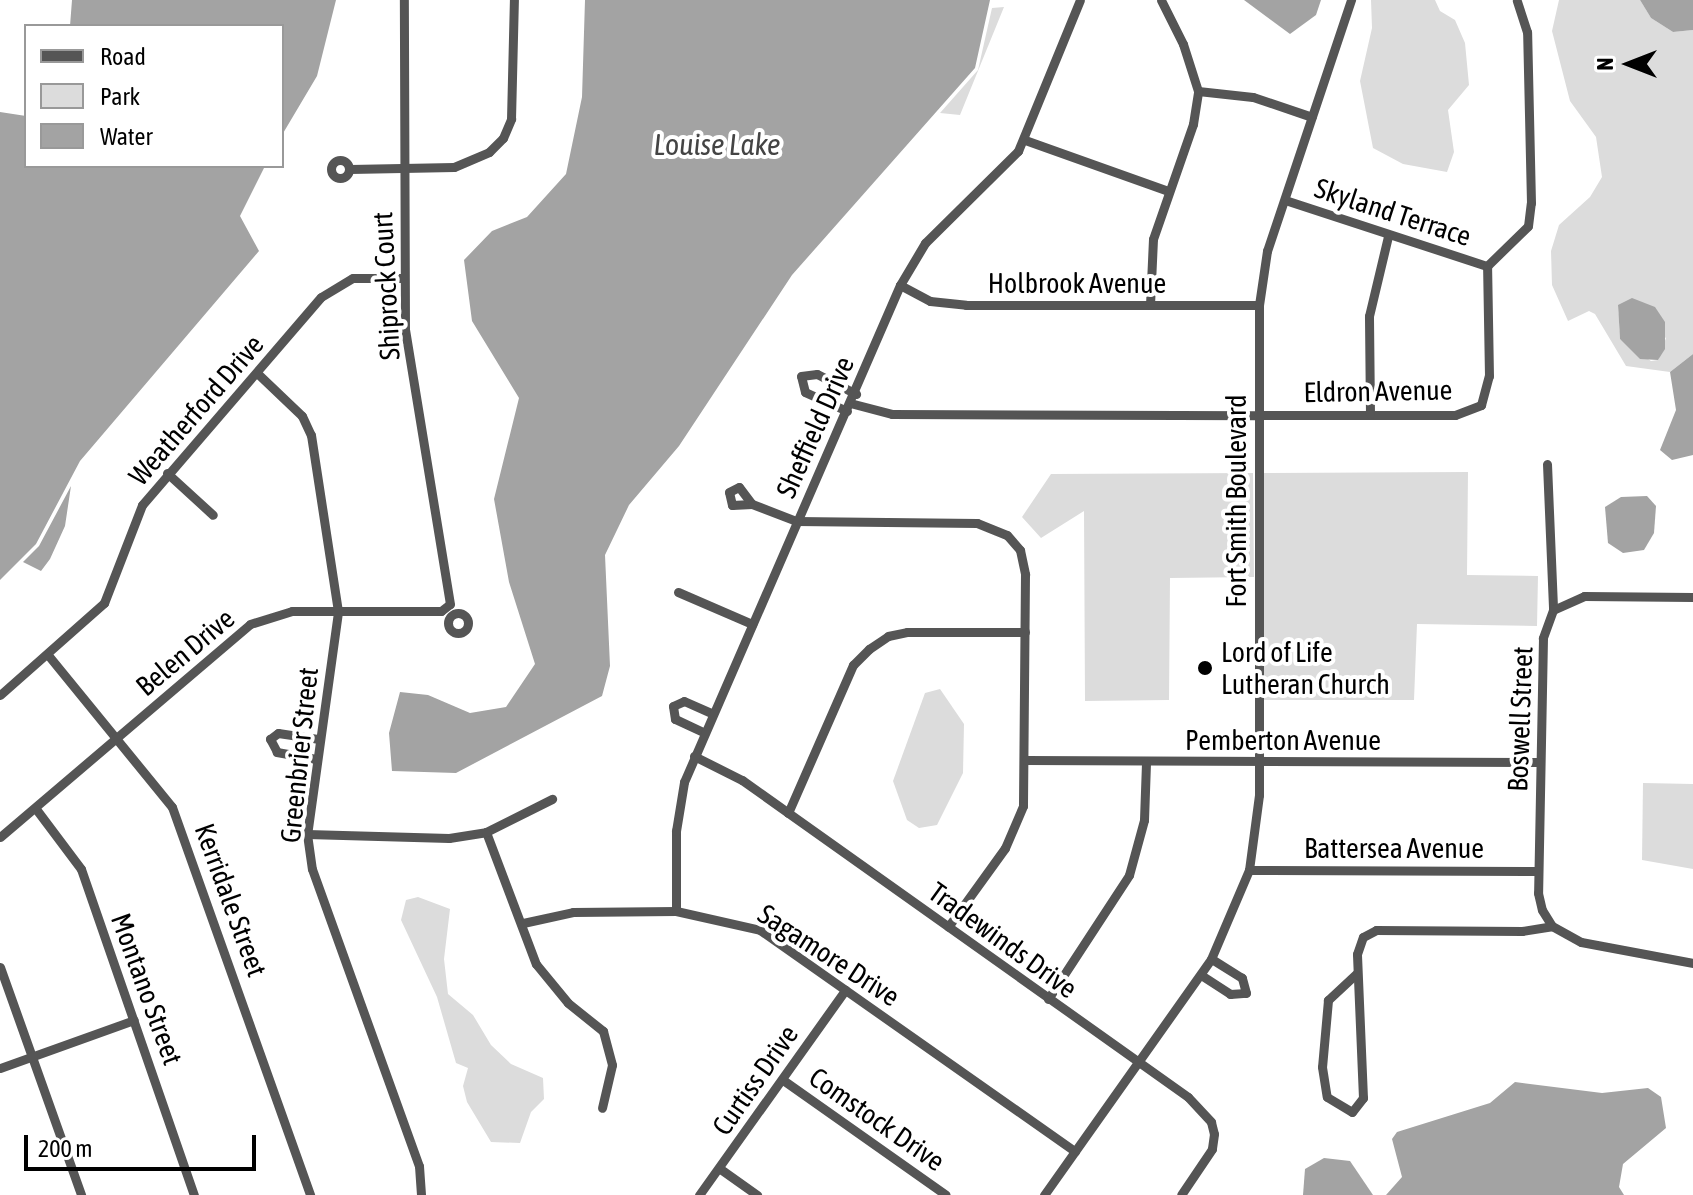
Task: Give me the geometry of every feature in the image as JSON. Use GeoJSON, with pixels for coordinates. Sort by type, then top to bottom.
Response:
{"type":"FeatureCollection","features":[{"type":"Feature","properties":{"kind":"street","name":"Shiprock Court"},"geometry":{"type":"LineString","coordinates":[[404,0],[405,329],[449,585],[446,611]]}},
{"type":"Feature","properties":{"kind":"street"},"geometry":{"type":"LineString","coordinates":[[350,169],[404,169],[471,162],[503,138],[511,119],[514,0]]}},
{"type":"Feature","properties":{"kind":"street","name":"Sheffield Drive"},"geometry":{"type":"LineString","coordinates":[[676,911],[678,804],[694,756],[900,285],[925,243],[988,185],[1025,140],[1080,0]]}},
{"type":"Feature","properties":{"kind":"street"},"geometry":{"type":"LineString","coordinates":[[1150,305],[1151,253],[1168,191],[1193,124],[1198,91],[1183,44],[1161,0]]}},
{"type":"Feature","properties":{"kind":"street","name":"Fort Smith Boulevard"},"geometry":{"type":"LineString","coordinates":[[1044,1195],[1201,975],[1211,959],[1249,870],[1260,761],[1259,305],[1267,251],[1351,0]]}},
{"type":"Feature","properties":{"kind":"street"},"geometry":{"type":"LineString","coordinates":[[1487,266],[1528,226],[1531,203],[1527,32],[1517,1]]}},
{"type":"Feature","properties":{"kind":"street"},"geometry":{"type":"LineString","coordinates":[[1198,91],[1253,97],[1312,117]]}},
{"type":"Feature","properties":{"kind":"street"},"geometry":{"type":"LineString","coordinates":[[1025,140],[1168,191]]}},
{"type":"Feature","properties":{"kind":"street","name":"Skyland Terrace"},"geometry":{"type":"LineString","coordinates":[[1285,200],[1487,266]]}},
{"type":"Feature","properties":{"kind":"street"},"geometry":{"type":"LineString","coordinates":[[1370,414],[1369,316],[1388,236]]}},
{"type":"Feature","properties":{"kind":"street","name":"Eldron Avenue"},"geometry":{"type":"LineString","coordinates":[[851,402],[892,414],[1455,415],[1481,405],[1489,376],[1487,266]]}},
{"type":"Feature","properties":{"kind":"street","name":"Weatherford Drive"},"geometry":{"type":"LineString","coordinates":[[0,695],[104,603],[142,505],[321,297],[353,278],[403,278]]}},
{"type":"Feature","properties":{"kind":"street","name":"Holbrook Avenue"},"geometry":{"type":"LineString","coordinates":[[900,285],[930,301],[966,305],[1259,305]]}},
{"type":"Feature","properties":{"kind":"street","name":"Greenbrier Street"},"geometry":{"type":"LineString","coordinates":[[257,373],[302,416],[311,435],[338,612],[307,834],[312,869],[419,1166],[421,1195]]}},
{"type":"Feature","properties":{"kind":"street"},"geometry":{"type":"LineString","coordinates":[[817,374],[851,402],[805,392],[801,376],[817,374]]}},
{"type":"Feature","properties":{"kind":"street","name":"Boswell Street"},"geometry":{"type":"LineString","coordinates":[[1547,464],[1553,610],[1543,638],[1538,893],[1552,926]]}},
{"type":"Feature","properties":{"kind":"street"},"geometry":{"type":"LineString","coordinates":[[167,473],[213,515]]}},
{"type":"Feature","properties":{"kind":"street"},"geometry":{"type":"LineString","coordinates":[[752,504],[796,521],[994,527],[1020,550],[1025,632],[1026,760],[1016,828],[948,927]]}},
{"type":"Feature","properties":{"kind":"street"},"geometry":{"type":"LineString","coordinates":[[678,592],[752,624]]}},
{"type":"Feature","properties":{"kind":"street"},"geometry":{"type":"LineString","coordinates":[[1553,610],[1584,596],[1693,597]]}},
{"type":"Feature","properties":{"kind":"street","name":"Belen Drive"},"geometry":{"type":"LineString","coordinates":[[0,837],[250,624],[292,611],[446,611]]}},
{"type":"Feature","properties":{"kind":"street"},"geometry":{"type":"LineString","coordinates":[[788,813],[853,665],[869,649],[888,636],[907,632],[1025,632]]}},
{"type":"Feature","properties":{"kind":"street","name":"Kerridale Street"},"geometry":{"type":"LineString","coordinates":[[48,655],[172,807],[185,835],[310,1195]]}},
{"type":"Feature","properties":{"kind":"street"},"geometry":{"type":"LineString","coordinates":[[703,732],[675,719],[673,706],[684,701],[711,713]]}},
{"type":"Feature","properties":{"kind":"street"},"geometry":{"type":"LineString","coordinates":[[316,759],[277,752],[270,739],[278,733],[318,739]]}},
{"type":"Feature","properties":{"kind":"street","name":"Tradewinds Drive"},"geometry":{"type":"LineString","coordinates":[[694,756],[788,813],[1188,1097],[1211,1122],[1212,1149],[1181,1195]]}},
{"type":"Feature","properties":{"kind":"street","name":"Pemberton Avenue"},"geometry":{"type":"LineString","coordinates":[[1026,760],[1146,763],[1540,762]]}},
{"type":"Feature","properties":{"kind":"street"},"geometry":{"type":"LineString","coordinates":[[1048,999],[1129,875],[1144,820],[1146,763]]}},
{"type":"Feature","properties":{"kind":"street"},"geometry":{"type":"LineString","coordinates":[[307,834],[449,838],[486,832],[552,799]]}},
{"type":"Feature","properties":{"kind":"street","name":"Montano Street"},"geometry":{"type":"LineString","coordinates":[[36,809],[81,869],[194,1195]]}},
{"type":"Feature","properties":{"kind":"street"},"geometry":{"type":"LineString","coordinates":[[486,832],[536,964],[568,1003],[603,1031],[612,1065],[602,1108]]}},
{"type":"Feature","properties":{"kind":"street","name":"Battersea Avenue"},"geometry":{"type":"LineString","coordinates":[[1249,870],[1538,871]]}},
{"type":"Feature","properties":{"kind":"street","name":"Sagamore Drive"},"geometry":{"type":"LineString","coordinates":[[523,923],[573,912],[676,911],[760,930],[1075,1151]]}},
{"type":"Feature","properties":{"kind":"street"},"geometry":{"type":"LineString","coordinates":[[1357,973],[1328,1000],[1322,1067],[1327,1097],[1352,1112],[1363,1098],[1357,973],[1359,941],[1376,930],[1522,931],[1552,926],[1581,942],[1693,963]]}},
{"type":"Feature","properties":{"kind":"street"},"geometry":{"type":"LineString","coordinates":[[1201,975],[1230,994],[1246,993],[1242,978],[1211,959]]}},
{"type":"Feature","properties":{"kind":"street"},"geometry":{"type":"LineString","coordinates":[[0,967],[81,1195]]}},
{"type":"Feature","properties":{"kind":"street","name":"Curtiss Drive"},"geometry":{"type":"LineString","coordinates":[[699,1195],[845,990]]}},
{"type":"Feature","properties":{"kind":"street"},"geometry":{"type":"LineString","coordinates":[[0,1068],[134,1020]]}},
{"type":"Feature","properties":{"kind":"street","name":"Comstock Drive"},"geometry":{"type":"LineString","coordinates":[[783,1080],[946,1195]]}},
{"type":"Feature","properties":{"kind":"street"},"geometry":{"type":"LineString","coordinates":[[719,1168],[757,1195]]}},
{"type":"Feature","properties":{"kind":"green space"},"geometry":{"type":"Polygon","coordinates":[[[1371,0],[1435,0],[1440,11],[1455,20],[1465,43],[1469,85],[1448,110],[1454,152],[1447,172],[1403,164],[1373,148],[1360,81],[1372,28],[1371,0]]]}},
{"type":"Feature","properties":{"kind":"green space"},"geometry":{"type":"Polygon","coordinates":[[[1559,0],[1640,0],[1651,18],[1673,32],[1693,30],[1693,354],[1670,372],[1626,366],[1595,314],[1589,311],[1568,321],[1552,285],[1551,251],[1559,225],[1590,197],[1602,177],[1596,137],[1570,101],[1552,31],[1559,0]],[[1618,305],[1620,339],[1651,361],[1658,360],[1666,338],[1618,305]]]}},
{"type":"Feature","properties":{"kind":"green space"},"geometry":{"type":"Polygon","coordinates":[[[1004,7],[960,115],[940,113],[978,70],[992,8],[1004,7]]]}},
{"type":"Feature","properties":{"kind":"green space"},"geometry":{"type":"Polygon","coordinates":[[[1468,472],[1467,575],[1538,576],[1537,626],[1417,624],[1414,700],[1264,700],[1262,473],[1468,472]]]}},
{"type":"Feature","properties":{"kind":"green space"},"geometry":{"type":"Polygon","coordinates":[[[1253,473],[1254,577],[1170,578],[1169,700],[1085,701],[1084,511],[1041,538],[1022,517],[1051,474],[1253,473]]]}},
{"type":"Feature","properties":{"kind":"green space"},"geometry":{"type":"Polygon","coordinates":[[[940,689],[964,724],[963,773],[937,825],[919,828],[907,820],[893,781],[925,693],[940,689]]]}},
{"type":"Feature","properties":{"kind":"green space"},"geometry":{"type":"Polygon","coordinates":[[[1643,783],[1693,784],[1693,869],[1642,860],[1643,783]]]}},
{"type":"Feature","properties":{"kind":"green space"},"geometry":{"type":"Polygon","coordinates":[[[418,897],[450,909],[444,959],[448,994],[473,1015],[491,1045],[511,1064],[543,1078],[544,1099],[531,1112],[520,1143],[491,1142],[467,1102],[463,1086],[468,1068],[456,1063],[437,997],[401,920],[406,900],[418,897]]]}},
{"type":"Feature","properties":{"kind":"water"},"geometry":{"type":"Polygon","coordinates":[[[72,0],[336,0],[317,76],[284,132],[284,24],[70,24],[72,0]]]}},
{"type":"Feature","properties":{"kind":"water","name":"Louise Lake"},"geometry":{"type":"Polygon","coordinates":[[[585,0],[990,0],[975,68],[792,275],[679,446],[629,505],[605,555],[610,666],[602,696],[456,773],[392,771],[389,733],[400,692],[428,695],[470,713],[506,707],[535,664],[509,582],[494,499],[519,398],[472,321],[464,260],[492,231],[527,217],[566,174],[582,97],[585,0]]]}},
{"type":"Feature","properties":{"kind":"water"},"geometry":{"type":"Polygon","coordinates":[[[1244,0],[1321,0],[1316,15],[1290,34],[1244,0]]]}},
{"type":"Feature","properties":{"kind":"water"},"geometry":{"type":"Polygon","coordinates":[[[1640,0],[1693,0],[1693,30],[1673,32],[1651,18],[1640,0]]]}},
{"type":"Feature","properties":{"kind":"water"},"geometry":{"type":"Polygon","coordinates":[[[0,112],[24,116],[24,168],[264,168],[240,216],[259,251],[80,461],[36,544],[0,580],[0,112]]]}},
{"type":"Feature","properties":{"kind":"water"},"geometry":{"type":"Polygon","coordinates":[[[1632,298],[1655,307],[1665,322],[1665,349],[1658,360],[1640,359],[1620,339],[1618,305],[1632,298]]]}},
{"type":"Feature","properties":{"kind":"water"},"geometry":{"type":"Polygon","coordinates":[[[1693,354],[1693,455],[1672,460],[1660,450],[1676,410],[1670,372],[1693,354]]]}},
{"type":"Feature","properties":{"kind":"water"},"geometry":{"type":"Polygon","coordinates":[[[71,486],[65,526],[41,571],[23,562],[39,546],[71,486]]]}},
{"type":"Feature","properties":{"kind":"water"},"geometry":{"type":"Polygon","coordinates":[[[1647,496],[1656,506],[1654,533],[1644,550],[1623,553],[1608,543],[1605,507],[1621,497],[1647,496]]]}},
{"type":"Feature","properties":{"kind":"water"},"geometry":{"type":"Polygon","coordinates":[[[1515,1082],[1602,1093],[1648,1088],[1661,1097],[1666,1128],[1623,1164],[1619,1187],[1624,1195],[1386,1195],[1402,1177],[1392,1139],[1397,1132],[1490,1103],[1515,1082]]]}},
{"type":"Feature","properties":{"kind":"water"},"geometry":{"type":"Polygon","coordinates":[[[1324,1158],[1350,1161],[1373,1195],[1303,1195],[1305,1169],[1324,1158]]]}},
{"type":"Feature","properties":{"kind":"place","name":"Lord of Life Lutheran Church"},"geometry":{"type":"Point","coordinates":[1205,668]}}]}
